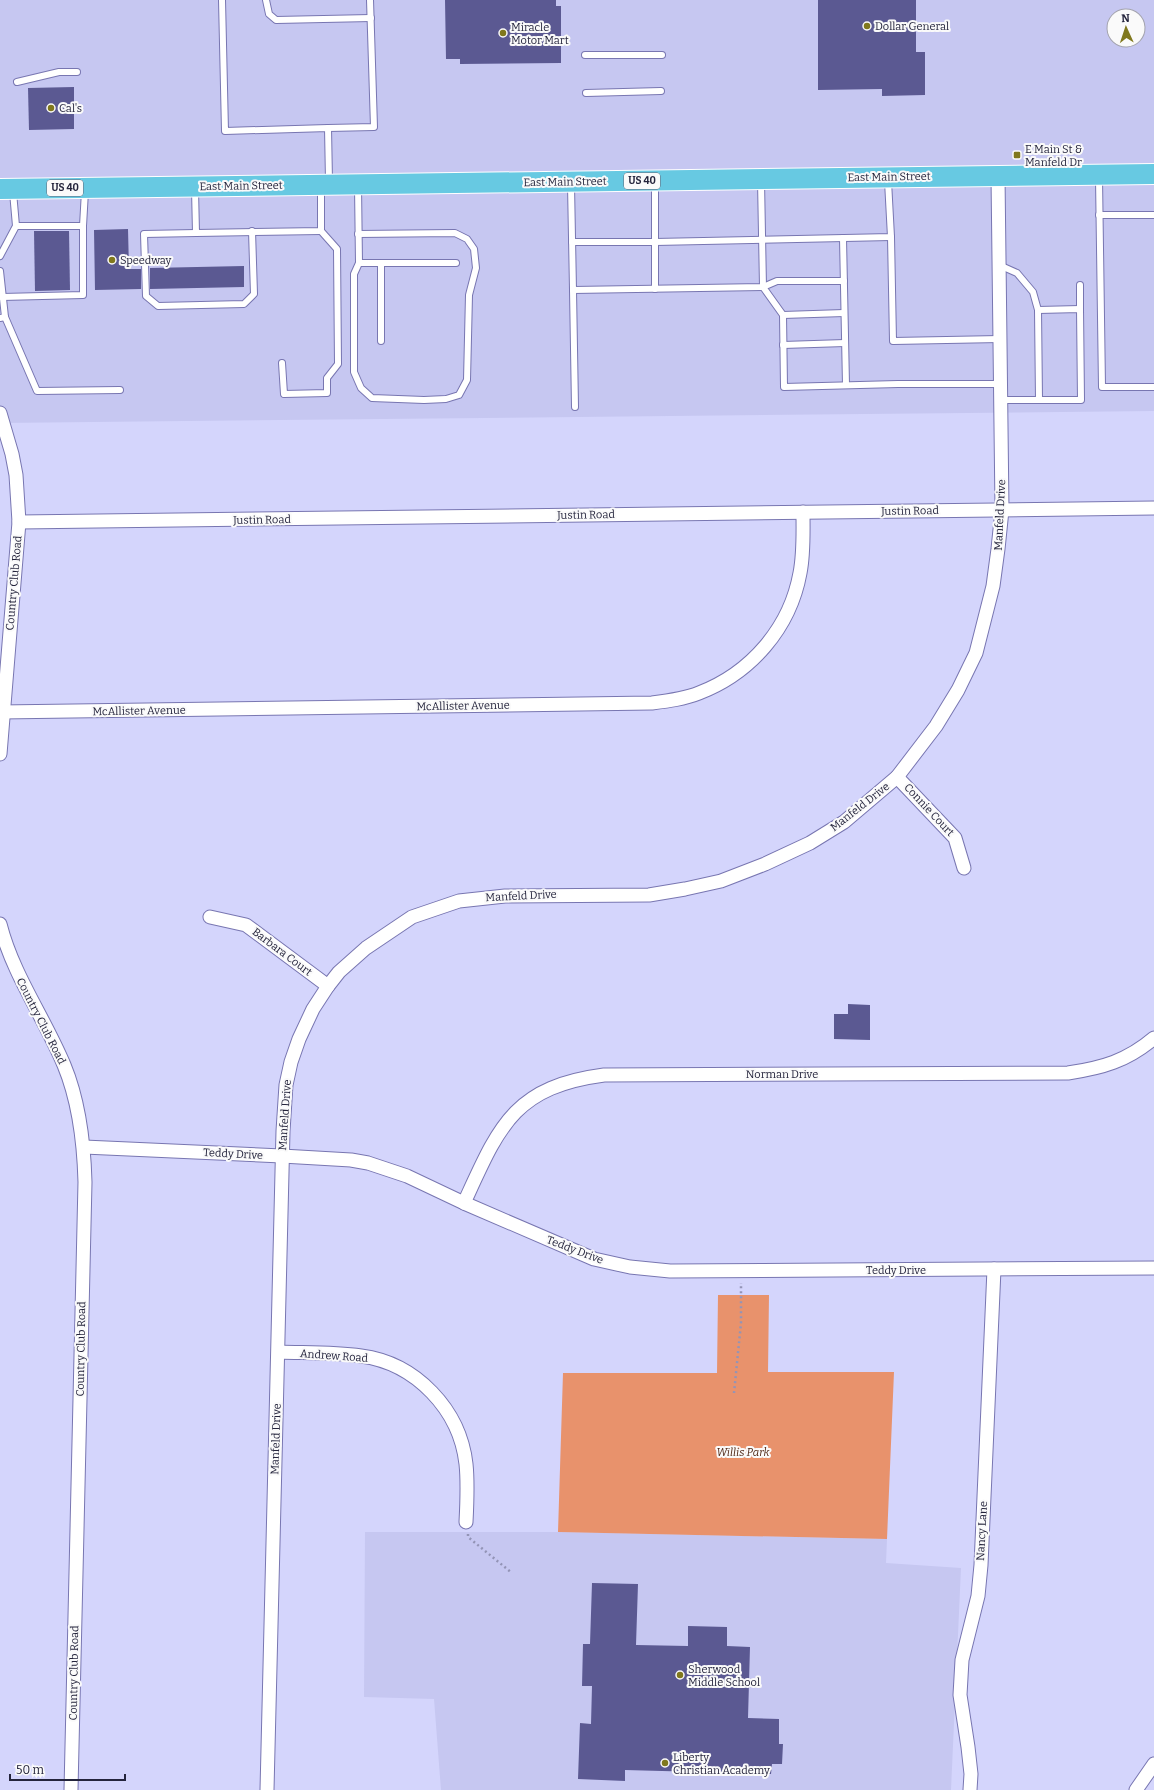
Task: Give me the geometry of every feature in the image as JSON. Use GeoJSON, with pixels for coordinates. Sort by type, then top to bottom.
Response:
{"type":"FeatureCollection","features":[{"type":"Feature","properties":{"kind":"main road","name":"East Main Street"},"geometry":{"type":"LineString","coordinates":[[7,189],[1154,174]]}},
{"type":"Feature","properties":{"kind":"street","name":"Manfeld Drive"},"geometry":{"type":"LineString","coordinates":[[267,1790],[279,1352],[282,1156],[286,1086],[291,1062],[299,1039],[313,1009],[328,986],[340,972],[366,948],[412,917],[459,901],[505,896],[649,895],[721,881],[765,864],[810,842],[844,822],[898,777],[936,726],[958,690],[976,653],[993,586],[1002,510],[998,176]]}},
{"type":"Feature","properties":{"kind":"street","name":"Country Club Road"},"geometry":{"type":"LineString","coordinates":[[0,413],[12,454],[16,475],[19,522],[2,712],[0,754]]}},
{"type":"Feature","properties":{"kind":"street","name":"Justin Road"},"geometry":{"type":"LineString","coordinates":[[19,522],[1154,508]]}},
{"type":"Feature","properties":{"kind":"street","name":"McAllister Avenue"},"geometry":{"type":"LineString","coordinates":[[2,712],[652,703],[677,700],[699,693],[732,676],[749,664],[768,644],[782,626],[793,601],[800,574],[804,551],[803,512]]}},
{"type":"Feature","properties":{"kind":"street","name":"Connie Court"},"geometry":{"type":"LineString","coordinates":[[898,777],[955,838],[964,868]]}},
{"type":"Feature","properties":{"kind":"street","name":"Barbara Court"},"geometry":{"type":"LineString","coordinates":[[210,917],[246,925],[328,986]]}},
{"type":"Feature","properties":{"kind":"street","name":"Country Club Road"},"geometry":{"type":"LineString","coordinates":[[0,924],[9,955],[18,975],[65,1066],[84,1147],[85,1182],[71,1790]]}},
{"type":"Feature","properties":{"kind":"street","name":"Norman Drive"},"geometry":{"type":"LineString","coordinates":[[464,1203],[492,1142],[503,1126],[521,1105],[558,1085],[578,1078],[604,1075],[1068,1073],[1092,1069],[1116,1062],[1139,1051],[1154,1038]]}},
{"type":"Feature","properties":{"kind":"street","name":"Teddy Drive"},"geometry":{"type":"LineString","coordinates":[[84,1147],[282,1156],[351,1160],[368,1163],[407,1176],[464,1203],[594,1259],[630,1267],[670,1271],[1154,1268]]}},
{"type":"Feature","properties":{"kind":"street","name":"Nancy Lane"},"geometry":{"type":"LineString","coordinates":[[970,1790],[971,1774],[960,1695],[962,1660],[978,1596],[981,1565],[994,1269]]}},
{"type":"Feature","properties":{"kind":"street","name":"Andrew Road"},"geometry":{"type":"LineString","coordinates":[[279,1352],[362,1356],[383,1362],[417,1378],[445,1407],[455,1424],[466,1462],[468,1482],[466,1522]]}},
{"type":"Feature","properties":{"kind":"street"},"geometry":{"type":"LineString","coordinates":[[1136,1790],[1154,1764]]}},
{"type":"Feature","properties":{"kind":"lane"},"geometry":{"type":"LineString","coordinates":[[222,0],[225,131],[374,127],[370,0]]}},
{"type":"Feature","properties":{"kind":"lane"},"geometry":{"type":"LineString","coordinates":[[266,0],[269,14],[276,20],[371,18]]}},
{"type":"Feature","properties":{"kind":"lane"},"geometry":{"type":"LineString","coordinates":[[585,55],[662,55]]}},
{"type":"Feature","properties":{"kind":"lane"},"geometry":{"type":"LineString","coordinates":[[17,82],[59,72],[77,72]]}},
{"type":"Feature","properties":{"kind":"lane"},"geometry":{"type":"LineString","coordinates":[[586,93],[662,91]]}},
{"type":"Feature","properties":{"kind":"lane"},"geometry":{"type":"LineString","coordinates":[[282,363],[284,394],[327,393],[327,378],[338,364],[337,249],[321,231],[328,128]]}},
{"type":"Feature","properties":{"kind":"lane"},"geometry":{"type":"LineString","coordinates":[[1099,175],[1102,388],[1154,387]]}},
{"type":"Feature","properties":{"kind":"lane"},"geometry":{"type":"LineString","coordinates":[[888,178],[894,341],[1000,339]]}},
{"type":"Feature","properties":{"kind":"lane"},"geometry":{"type":"LineString","coordinates":[[761,179],[763,287],[783,315],[784,387],[1001,384]]}},
{"type":"Feature","properties":{"kind":"lane"},"geometry":{"type":"LineString","coordinates":[[655,180],[655,289]]}},
{"type":"Feature","properties":{"kind":"lane"},"geometry":{"type":"LineString","coordinates":[[571,182],[575,407]]}},
{"type":"Feature","properties":{"kind":"lane"},"geometry":{"type":"LineString","coordinates":[[358,185],[358,234],[358,263],[354,274],[354,372],[361,388],[372,398],[424,400],[446,399],[459,395],[467,380],[468,296],[476,268],[474,249],[467,239],[455,233],[358,234]]}},
{"type":"Feature","properties":{"kind":"lane"},"geometry":{"type":"LineString","coordinates":[[195,187],[196,233]]}},
{"type":"Feature","properties":{"kind":"lane"},"geometry":{"type":"LineString","coordinates":[[2,297],[83,295],[83,226],[85,188]]}},
{"type":"Feature","properties":{"kind":"lane"},"geometry":{"type":"LineString","coordinates":[[0,256],[16,226],[7,189]]}},
{"type":"Feature","properties":{"kind":"lane"},"geometry":{"type":"LineString","coordinates":[[1099,215],[1154,215]]}},
{"type":"Feature","properties":{"kind":"lane"},"geometry":{"type":"LineString","coordinates":[[16,226],[83,226]]}},
{"type":"Feature","properties":{"kind":"lane"},"geometry":{"type":"LineString","coordinates":[[252,232],[254,294],[244,304],[158,306],[146,296],[144,234],[252,232],[321,231]]}},
{"type":"Feature","properties":{"kind":"lane"},"geometry":{"type":"LineString","coordinates":[[572,242],[655,242],[762,238],[891,237]]}},
{"type":"Feature","properties":{"kind":"lane"},"geometry":{"type":"LineString","coordinates":[[843,238],[846,385]]}},
{"type":"Feature","properties":{"kind":"lane"},"geometry":{"type":"LineString","coordinates":[[358,263],[456,263]]}},
{"type":"Feature","properties":{"kind":"lane"},"geometry":{"type":"LineString","coordinates":[[381,263],[381,341]]}},
{"type":"Feature","properties":{"kind":"lane"},"geometry":{"type":"LineString","coordinates":[[999,265],[1017,273],[1033,292],[1038,310],[1040,400]]}},
{"type":"Feature","properties":{"kind":"lane"},"geometry":{"type":"LineString","coordinates":[[0,271],[2,317],[37,391],[120,390]]}},
{"type":"Feature","properties":{"kind":"lane"},"geometry":{"type":"LineString","coordinates":[[573,290],[763,287],[777,281],[844,281]]}},
{"type":"Feature","properties":{"kind":"lane"},"geometry":{"type":"LineString","coordinates":[[1001,400],[1081,400],[1080,285]]}},
{"type":"Feature","properties":{"kind":"lane"},"geometry":{"type":"LineString","coordinates":[[1038,310],[1080,309]]}},
{"type":"Feature","properties":{"kind":"lane"},"geometry":{"type":"LineString","coordinates":[[783,315],[844,313]]}},
{"type":"Feature","properties":{"kind":"lane"},"geometry":{"type":"LineString","coordinates":[[783,345],[845,343]]}},
{"type":"Feature","properties":{"kind":"path"},"geometry":{"type":"LineString","coordinates":[[734,1393],[741,1323],[740,1271]]}},
{"type":"Feature","properties":{"kind":"path"},"geometry":{"type":"LineString","coordinates":[[466,1522],[468,1537],[512,1573]]}},
{"type":"Feature","properties":{"kind":"shaded area"},"geometry":{"type":"Polygon","coordinates":[[[0,0],[1154,0],[1154,411],[0,423],[0,0]]]}},
{"type":"Feature","properties":{"kind":"shaded area"},"geometry":{"type":"Polygon","coordinates":[[[365,1532],[558,1532],[887,1539],[886,1563],[961,1568],[951,1790],[441,1790],[434,1699],[364,1697],[365,1532]]]}},
{"type":"Feature","properties":{"kind":"green space","name":"Willis Park"},"geometry":{"type":"Polygon","coordinates":[[[718,1295],[769,1295],[768,1372],[894,1372],[887,1539],[558,1532],[563,1373],[717,1373],[718,1295]]]}},
{"type":"Feature","properties":{"kind":"building","name":"Miracle Motor Mart"},"geometry":{"type":"Polygon","coordinates":[[[445,0],[556,0],[556,6],[561,6],[561,63],[460,64],[460,59],[446,59],[445,0]]]}},
{"type":"Feature","properties":{"kind":"building","name":"Dollar General"},"geometry":{"type":"Polygon","coordinates":[[[818,0],[916,0],[916,52],[925,52],[925,95],[882,96],[882,89],[818,90],[818,0]]]}},
{"type":"Feature","properties":{"kind":"building","name":"Cal's"},"geometry":{"type":"Polygon","coordinates":[[[74,87],[74,129],[29,130],[28,88],[74,87]]]}},
{"type":"Feature","properties":{"kind":"building","name":"Speedway"},"geometry":{"type":"Polygon","coordinates":[[[128,229],[129,269],[141,269],[141,289],[95,290],[94,230],[128,229]]]}},
{"type":"Feature","properties":{"kind":"building"},"geometry":{"type":"Polygon","coordinates":[[[34,231],[69,231],[70,290],[35,291],[34,231]]]}},
{"type":"Feature","properties":{"kind":"building"},"geometry":{"type":"Polygon","coordinates":[[[244,266],[244,287],[150,289],[150,268],[244,266]]]}},
{"type":"Feature","properties":{"kind":"building"},"geometry":{"type":"Polygon","coordinates":[[[848,1004],[870,1005],[870,1040],[834,1039],[834,1014],[848,1014],[848,1004]]]}},
{"type":"Feature","properties":{"kind":"building"},"geometry":{"type":"Polygon","coordinates":[[[592,1583],[638,1584],[636,1645],[688,1646],[688,1626],[727,1627],[727,1646],[750,1647],[748,1718],[779,1719],[779,1744],[783,1744],[782,1764],[772,1764],[771,1774],[625,1770],[625,1781],[578,1779],[580,1723],[591,1724],[592,1686],[582,1686],[583,1644],[590,1644],[592,1583]]]}},
{"type":"Feature","properties":{"kind":"place","name":"Dollar General"},"geometry":{"type":"Point","coordinates":[867,26]}},
{"type":"Feature","properties":{"kind":"place","name":"Miracle Motor Mart"},"geometry":{"type":"Point","coordinates":[503,33]}},
{"type":"Feature","properties":{"kind":"place","name":"Cal's"},"geometry":{"type":"Point","coordinates":[51,108]}},
{"type":"Feature","properties":{"kind":"place","name":"E Main St & Manfeld Dr"},"geometry":{"type":"Point","coordinates":[1017,155]}},
{"type":"Feature","properties":{"kind":"place","name":"Speedway"},"geometry":{"type":"Point","coordinates":[112,260]}},
{"type":"Feature","properties":{"kind":"place","name":"Sherwood Middle School"},"geometry":{"type":"Point","coordinates":[680,1675]}},
{"type":"Feature","properties":{"kind":"place","name":"Liberty Christian Academy"},"geometry":{"type":"Point","coordinates":[665,1763]}}]}
